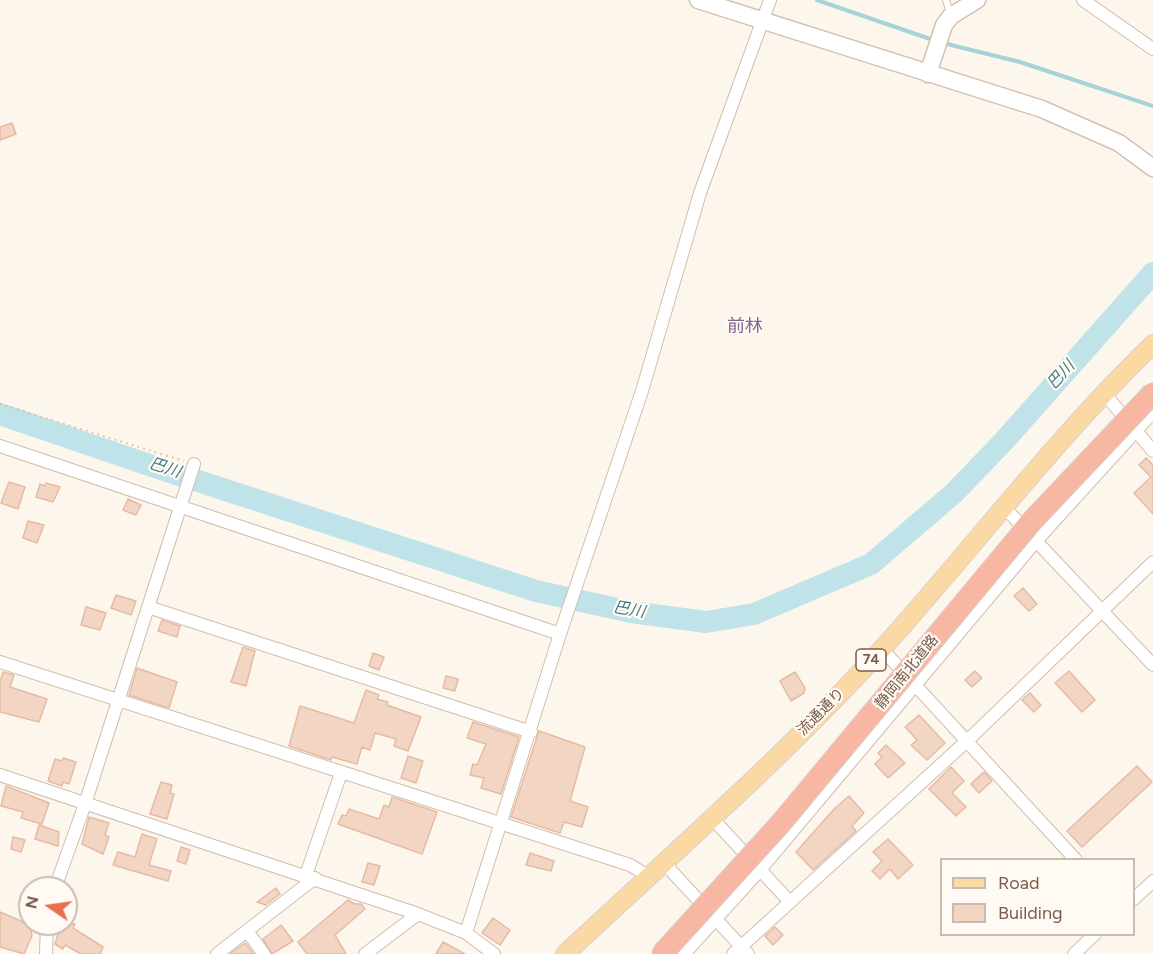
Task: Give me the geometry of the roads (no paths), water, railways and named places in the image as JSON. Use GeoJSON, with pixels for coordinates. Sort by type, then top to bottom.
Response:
{"type":"FeatureCollection","features":[{"type":"Feature","properties":{"kind":"highway","name":"静岡南北道路"},"geometry":{"type":"LineString","coordinates":[[662,954],[781,823],[1033,520],[1153,393]]}},
{"type":"Feature","properties":{"kind":"highway","name":"静岡南北道路"},"geometry":{"type":"LineString","coordinates":[[671,954],[786,828],[1038,525],[1153,402]]}},
{"type":"Feature","properties":{"kind":"main road","name":"流通通り"},"geometry":{"type":"LineString","coordinates":[[565,954],[821,713],[882,649],[1103,392],[1153,344]]}},
{"type":"Feature","properties":{"kind":"street"},"geometry":{"type":"LineString","coordinates":[[698,0],[1078,123],[1119,143],[1153,168]]}},
{"type":"Feature","properties":{"kind":"street"},"geometry":{"type":"LineString","coordinates":[[928,74],[933,54],[947,21],[977,0]]}},
{"type":"Feature","properties":{"kind":"street"},"geometry":{"type":"LineString","coordinates":[[1083,0],[1153,50]]}},
{"type":"Feature","properties":{"kind":"street"},"geometry":{"type":"LineString","coordinates":[[466,933],[560,634],[642,392],[700,193],[770,1]]}},
{"type":"Feature","properties":{"kind":"street"},"geometry":{"type":"LineString","coordinates":[[1103,392],[1153,451]]}},
{"type":"Feature","properties":{"kind":"street"},"geometry":{"type":"LineString","coordinates":[[684,954],[717,921],[1037,540],[1153,412]]}},
{"type":"Feature","properties":{"kind":"street"},"geometry":{"type":"LineString","coordinates":[[0,446],[560,634]]}},
{"type":"Feature","properties":{"kind":"street"},"geometry":{"type":"LineString","coordinates":[[59,876],[85,804],[194,464]]}},
{"type":"Feature","properties":{"kind":"street"},"geometry":{"type":"LineString","coordinates":[[1004,507],[1153,665]]}},
{"type":"Feature","properties":{"kind":"street"},"geometry":{"type":"LineString","coordinates":[[663,861],[717,921],[741,952],[790,902],[968,740],[1153,562]]}},
{"type":"Feature","properties":{"kind":"street"},"geometry":{"type":"LineString","coordinates":[[148,607],[531,732]]}},
{"type":"Feature","properties":{"kind":"street"},"geometry":{"type":"LineString","coordinates":[[882,649],[1074,858]]}},
{"type":"Feature","properties":{"kind":"street"},"geometry":{"type":"LineString","coordinates":[[0,662],[630,865],[648,876]]}},
{"type":"Feature","properties":{"kind":"street"},"geometry":{"type":"LineString","coordinates":[[217,954],[310,876],[341,773]]}},
{"type":"Feature","properties":{"kind":"street"},"geometry":{"type":"LineString","coordinates":[[1,778],[310,876],[418,914],[466,933],[491,953]]}},
{"type":"Feature","properties":{"kind":"street"},"geometry":{"type":"LineString","coordinates":[[711,817],[790,902]]}},
{"type":"Feature","properties":{"kind":"street"},"geometry":{"type":"LineString","coordinates":[[1135,897],[1153,881]]}},
{"type":"Feature","properties":{"kind":"street"},"geometry":{"type":"LineString","coordinates":[[365,954],[418,914]]}},
{"type":"Feature","properties":{"kind":"street"},"geometry":{"type":"LineString","coordinates":[[247,931],[264,954]]}},
{"type":"Feature","properties":{"kind":"street"},"geometry":{"type":"LineString","coordinates":[[46,954],[47,936]]}},
{"type":"Feature","properties":{"kind":"street"},"geometry":{"type":"LineString","coordinates":[[1074,954],[1093,936]]}},
{"type":"Feature","properties":{"kind":"lane"},"geometry":{"type":"LineString","coordinates":[[946,0],[947,21]]}},
{"type":"Feature","properties":{"kind":"waterway"},"geometry":{"type":"LineString","coordinates":[[817,0],[936,41]]}},
{"type":"Feature","properties":{"kind":"waterway"},"geometry":{"type":"LineString","coordinates":[[943,43],[1020,62],[1153,106]]}},
{"type":"Feature","properties":{"kind":"waterway","name":"巴川"},"geometry":{"type":"LineString","coordinates":[[0,414],[536,591],[631,612],[706,622],[754,614],[871,564],[954,493],[1004,441],[1153,273]]}},
{"type":"Feature","properties":{"kind":"district","name":"前林"},"geometry":{"type":"Point","coordinates":[745,327]}}]}
